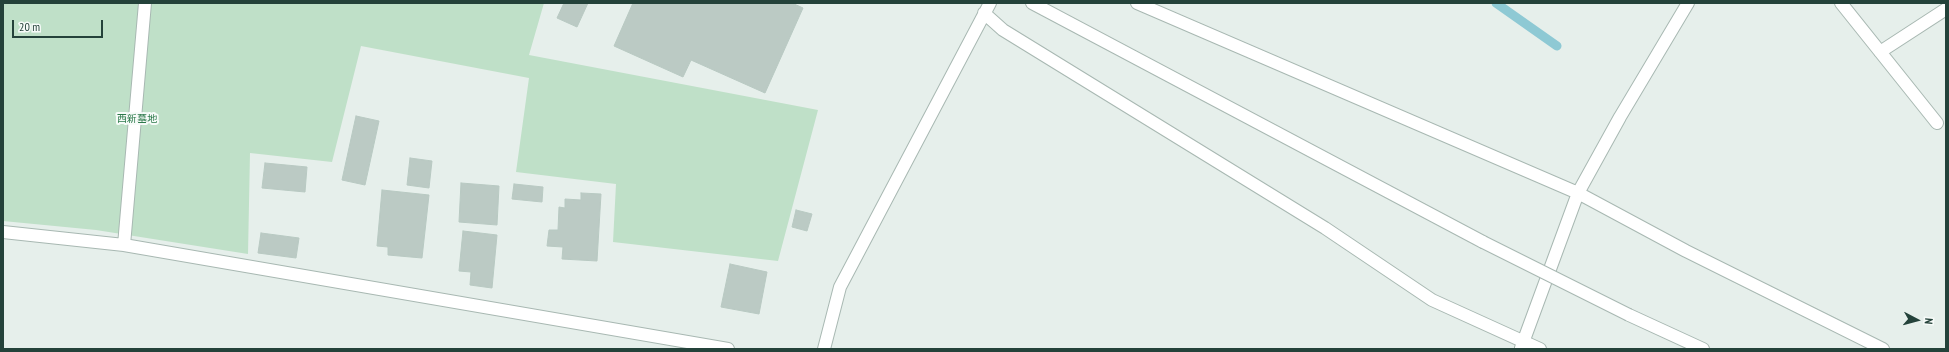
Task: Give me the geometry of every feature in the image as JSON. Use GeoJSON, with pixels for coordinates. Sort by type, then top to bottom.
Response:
{"type":"FeatureCollection","features":[{"type":"Feature","properties":{"kind":"street"},"geometry":{"type":"LineString","coordinates":[[124,245],[145,3]]}},
{"type":"Feature","properties":{"kind":"street"},"geometry":{"type":"LineString","coordinates":[[1032,3],[1483,242],[1629,315],[1703,349]]}},
{"type":"Feature","properties":{"kind":"street"},"geometry":{"type":"LineString","coordinates":[[1137,3],[1578,193],[1686,251],[1883,349]]}},
{"type":"Feature","properties":{"kind":"street"},"geometry":{"type":"LineString","coordinates":[[1522,345],[1578,193],[1620,117],[1688,3]]}},
{"type":"Feature","properties":{"kind":"street"},"geometry":{"type":"LineString","coordinates":[[1841,3],[1937,122]]}},
{"type":"Feature","properties":{"kind":"street"},"geometry":{"type":"LineString","coordinates":[[824,349],[840,287],[987,8],[1002,30],[1325,228],[1432,300],[1522,345],[1540,349]]}},
{"type":"Feature","properties":{"kind":"street"},"geometry":{"type":"LineString","coordinates":[[1880,52],[1946,9]]}},
{"type":"Feature","properties":{"kind":"street"},"geometry":{"type":"LineString","coordinates":[[3,232],[124,245],[728,349]]}},
{"type":"Feature","properties":{"kind":"green space","name":"西新墓地"},"geometry":{"type":"Polygon","coordinates":[[[3,3],[544,3],[529,55],[818,110],[778,261],[613,242],[616,184],[516,172],[529,78],[361,46],[332,162],[250,153],[248,254],[96,230],[3,221],[3,3]]]}},
{"type":"Feature","properties":{"kind":"building"},"geometry":{"type":"Polygon","coordinates":[[[564,3],[588,3],[577,27],[557,18],[564,3]]]}},
{"type":"Feature","properties":{"kind":"building"},"geometry":{"type":"Polygon","coordinates":[[[633,3],[792,3],[803,8],[765,93],[691,60],[683,77],[614,46],[633,3]]]}},
{"type":"Feature","properties":{"kind":"building"},"geometry":{"type":"Polygon","coordinates":[[[356,116],[379,121],[365,185],[342,180],[356,116]]]}},
{"type":"Feature","properties":{"kind":"building"},"geometry":{"type":"Polygon","coordinates":[[[410,158],[432,161],[429,188],[407,185],[410,158]]]}},
{"type":"Feature","properties":{"kind":"building"},"geometry":{"type":"Polygon","coordinates":[[[265,163],[307,167],[305,192],[262,188],[265,163]]]}},
{"type":"Feature","properties":{"kind":"building"},"geometry":{"type":"Polygon","coordinates":[[[461,183],[499,186],[497,225],[459,222],[461,183]]]}},
{"type":"Feature","properties":{"kind":"building"},"geometry":{"type":"Polygon","coordinates":[[[514,184],[543,187],[542,202],[512,199],[514,184]]]}},
{"type":"Feature","properties":{"kind":"building"},"geometry":{"type":"Polygon","coordinates":[[[382,190],[429,195],[422,258],[388,255],[388,247],[377,246],[382,190]]]}},
{"type":"Feature","properties":{"kind":"building"},"geometry":{"type":"Polygon","coordinates":[[[581,193],[601,194],[597,261],[562,259],[563,247],[547,246],[549,230],[558,230],[559,207],[565,208],[565,199],[581,200],[581,193]]]}},
{"type":"Feature","properties":{"kind":"building"},"geometry":{"type":"Polygon","coordinates":[[[796,210],[812,214],[807,231],[792,227],[796,210]]]}},
{"type":"Feature","properties":{"kind":"building"},"geometry":{"type":"Polygon","coordinates":[[[463,231],[497,235],[492,288],[470,285],[471,272],[459,271],[463,231]]]}},
{"type":"Feature","properties":{"kind":"building"},"geometry":{"type":"Polygon","coordinates":[[[261,233],[299,238],[296,258],[258,253],[261,233]]]}},
{"type":"Feature","properties":{"kind":"building"},"geometry":{"type":"Polygon","coordinates":[[[730,264],[767,272],[759,314],[721,307],[730,264]]]}},
{"type":"Feature","properties":{"kind":"waterway"},"geometry":{"type":"LineString","coordinates":[[1496,3],[1557,46]]}}]}
